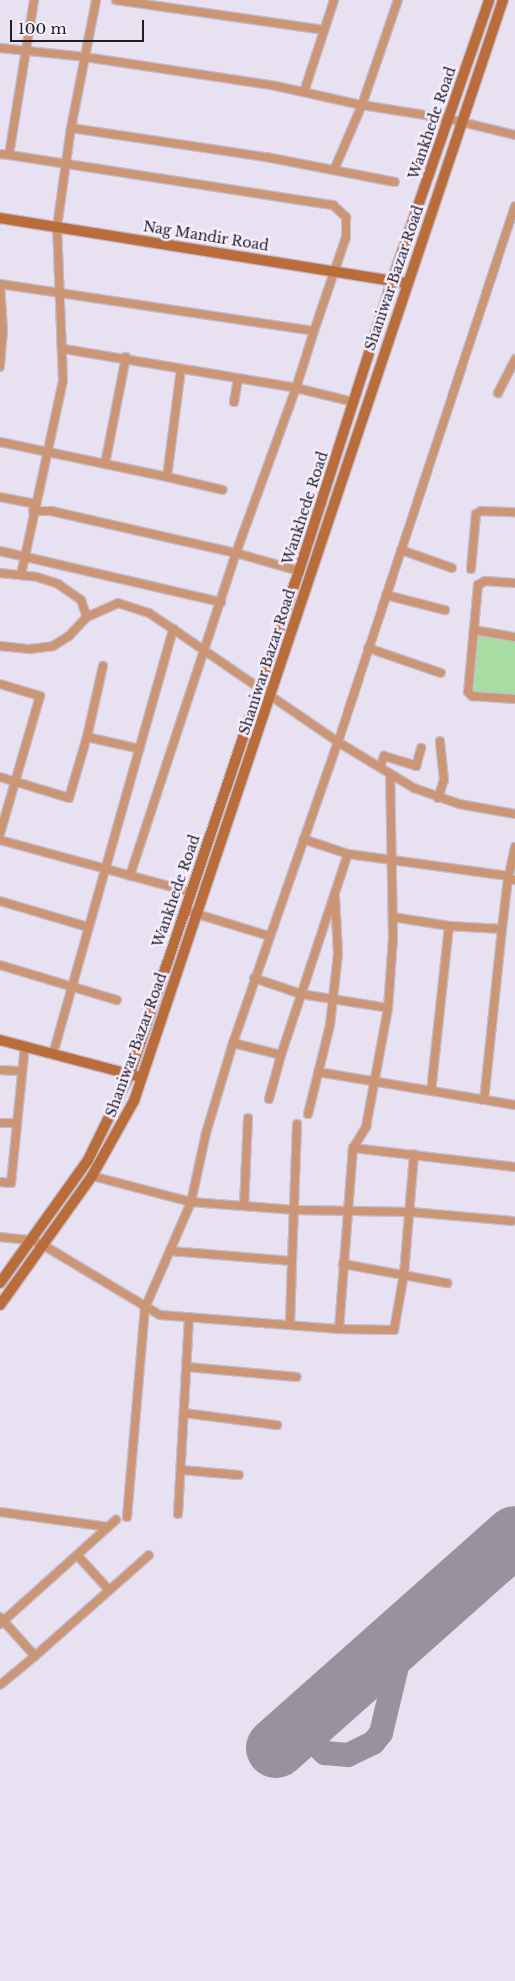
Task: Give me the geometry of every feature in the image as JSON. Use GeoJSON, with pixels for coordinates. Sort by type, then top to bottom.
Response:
{"type":"FeatureCollection","features":[{"type":"Feature","properties":{"kind":"main road","name":"Wankhede Road"},"geometry":{"type":"LineString","coordinates":[[1,1282],[88,1160],[130,1074],[299,571],[393,278],[489,0]]}},
{"type":"Feature","properties":{"kind":"main road","name":"Shaniwar Bazar Road"},"geometry":{"type":"LineString","coordinates":[[0,1305],[92,1176],[121,1128],[141,1077],[272,696],[407,283],[503,0]]}},
{"type":"Feature","properties":{"kind":"main road","name":"Nag Mandir Road"},"geometry":{"type":"LineString","coordinates":[[0,218],[393,278],[407,283]]}},
{"type":"Feature","properties":{"kind":"main road"},"geometry":{"type":"LineString","coordinates":[[0,1040],[141,1077]]}},
{"type":"Feature","properties":{"kind":"street"},"geometry":{"type":"LineString","coordinates":[[9,155],[24,51],[34,0]]}},
{"type":"Feature","properties":{"kind":"street"},"geometry":{"type":"LineString","coordinates":[[21,575],[34,507],[63,381],[64,349],[57,227],[72,128],[96,0]]}},
{"type":"Feature","properties":{"kind":"street"},"geometry":{"type":"LineString","coordinates":[[116,0],[324,30]]}},
{"type":"Feature","properties":{"kind":"street"},"geometry":{"type":"LineString","coordinates":[[304,92],[334,0]]}},
{"type":"Feature","properties":{"kind":"street"},"geometry":{"type":"LineString","coordinates":[[334,170],[362,105],[398,0]]}},
{"type":"Feature","properties":{"kind":"street"},"geometry":{"type":"LineString","coordinates":[[0,48],[85,57],[304,92],[362,105],[449,118],[515,135]]}},
{"type":"Feature","properties":{"kind":"street"},"geometry":{"type":"LineString","coordinates":[[72,128],[334,170],[395,182]]}},
{"type":"Feature","properties":{"kind":"street"},"geometry":{"type":"LineString","coordinates":[[0,154],[333,205],[346,217],[346,237],[296,388],[236,553],[205,653],[130,876]]}},
{"type":"Feature","properties":{"kind":"street"},"geometry":{"type":"LineString","coordinates":[[127,1517],[145,1308],[191,1202],[206,1133],[254,978],[338,742],[515,206]]}},
{"type":"Feature","properties":{"kind":"street"},"geometry":{"type":"LineString","coordinates":[[0,367],[3,330],[0,285],[314,331]]}},
{"type":"Feature","properties":{"kind":"street"},"geometry":{"type":"LineString","coordinates":[[64,349],[126,357],[181,370],[296,388],[354,402]]}},
{"type":"Feature","properties":{"kind":"street"},"geometry":{"type":"LineString","coordinates":[[105,464],[126,357]]}},
{"type":"Feature","properties":{"kind":"street"},"geometry":{"type":"LineString","coordinates":[[498,393],[515,359]]}},
{"type":"Feature","properties":{"kind":"street"},"geometry":{"type":"LineString","coordinates":[[167,477],[181,370]]}},
{"type":"Feature","properties":{"kind":"street"},"geometry":{"type":"LineString","coordinates":[[234,402],[238,379]]}},
{"type":"Feature","properties":{"kind":"street"},"geometry":{"type":"LineString","coordinates":[[0,442],[223,490]]}},
{"type":"Feature","properties":{"kind":"street"},"geometry":{"type":"LineString","coordinates":[[0,497],[34,507],[236,553],[299,571]]}},
{"type":"Feature","properties":{"kind":"street"},"geometry":{"type":"LineString","coordinates":[[470,569],[476,514],[481,511],[515,512]]}},
{"type":"Feature","properties":{"kind":"street"},"geometry":{"type":"LineString","coordinates":[[401,550],[452,568]]}},
{"type":"Feature","properties":{"kind":"street"},"geometry":{"type":"LineString","coordinates":[[0,551],[221,602]]}},
{"type":"Feature","properties":{"kind":"street"},"geometry":{"type":"LineString","coordinates":[[0,573],[44,579],[64,588],[81,600],[87,617]]}},
{"type":"Feature","properties":{"kind":"street"},"geometry":{"type":"LineString","coordinates":[[515,583],[480,582],[474,630],[470,695],[515,699]]}},
{"type":"Feature","properties":{"kind":"street"},"geometry":{"type":"LineString","coordinates":[[386,594],[445,610]]}},
{"type":"Feature","properties":{"kind":"street"},"geometry":{"type":"LineString","coordinates":[[0,646],[30,649],[53,646],[69,636],[87,617],[118,603],[149,614],[173,629],[205,653],[272,696],[338,742],[390,774],[438,798],[515,814]]}},
{"type":"Feature","properties":{"kind":"street"},"geometry":{"type":"LineString","coordinates":[[53,1054],[103,868],[140,749],[173,629]]}},
{"type":"Feature","properties":{"kind":"street"},"geometry":{"type":"LineString","coordinates":[[474,630],[515,636]]}},
{"type":"Feature","properties":{"kind":"street"},"geometry":{"type":"LineString","coordinates":[[368,648],[441,673]]}},
{"type":"Feature","properties":{"kind":"street"},"geometry":{"type":"LineString","coordinates":[[0,777],[69,798],[87,737],[103,666]]}},
{"type":"Feature","properties":{"kind":"street"},"geometry":{"type":"LineString","coordinates":[[0,684],[40,696],[17,782],[0,834]]}},
{"type":"Feature","properties":{"kind":"street"},"geometry":{"type":"LineString","coordinates":[[87,737],[140,749]]}},
{"type":"Feature","properties":{"kind":"street"},"geometry":{"type":"LineString","coordinates":[[438,798],[444,780],[440,742]]}},
{"type":"Feature","properties":{"kind":"street"},"geometry":{"type":"LineString","coordinates":[[380,767],[384,756],[416,766],[422,748]]}},
{"type":"Feature","properties":{"kind":"street"},"geometry":{"type":"LineString","coordinates":[[339,1329],[352,1148],[366,1127],[388,1008],[393,917],[390,774]]}},
{"type":"Feature","properties":{"kind":"street"},"geometry":{"type":"LineString","coordinates":[[303,839],[348,854],[510,878]]}},
{"type":"Feature","properties":{"kind":"street"},"geometry":{"type":"LineString","coordinates":[[0,840],[190,892]]}},
{"type":"Feature","properties":{"kind":"street"},"geometry":{"type":"LineString","coordinates":[[484,1100],[502,929],[515,847]]}},
{"type":"Feature","properties":{"kind":"street"},"geometry":{"type":"LineString","coordinates":[[269,1099],[281,1055],[348,854]]}},
{"type":"Feature","properties":{"kind":"street"},"geometry":{"type":"LineString","coordinates":[[308,1114],[333,999],[338,954],[335,893]]}},
{"type":"Feature","properties":{"kind":"street"},"geometry":{"type":"LineString","coordinates":[[0,902],[88,927]]}},
{"type":"Feature","properties":{"kind":"street"},"geometry":{"type":"LineString","coordinates":[[184,910],[269,936]]}},
{"type":"Feature","properties":{"kind":"street"},"geometry":{"type":"LineString","coordinates":[[393,917],[449,926],[502,929]]}},
{"type":"Feature","properties":{"kind":"street"},"geometry":{"type":"LineString","coordinates":[[431,1091],[449,926]]}},
{"type":"Feature","properties":{"kind":"street"},"geometry":{"type":"LineString","coordinates":[[0,964],[117,1000]]}},
{"type":"Feature","properties":{"kind":"street"},"geometry":{"type":"LineString","coordinates":[[254,978],[301,994],[388,1008]]}},
{"type":"Feature","properties":{"kind":"street"},"geometry":{"type":"LineString","coordinates":[[233,1043],[281,1055]]}},
{"type":"Feature","properties":{"kind":"street"},"geometry":{"type":"LineString","coordinates":[[0,1182],[11,1183],[25,1046]]}},
{"type":"Feature","properties":{"kind":"street"},"geometry":{"type":"LineString","coordinates":[[0,1070],[22,1071]]}},
{"type":"Feature","properties":{"kind":"street"},"geometry":{"type":"LineString","coordinates":[[318,1072],[515,1105]]}},
{"type":"Feature","properties":{"kind":"street"},"geometry":{"type":"LineString","coordinates":[[244,1206],[248,1118]]}},
{"type":"Feature","properties":{"kind":"street"},"geometry":{"type":"LineString","coordinates":[[0,1123],[17,1123]]}},
{"type":"Feature","properties":{"kind":"street"},"geometry":{"type":"LineString","coordinates":[[290,1325],[296,1210],[296,1124]]}},
{"type":"Feature","properties":{"kind":"street"},"geometry":{"type":"LineString","coordinates":[[352,1148],[515,1167]]}},
{"type":"Feature","properties":{"kind":"street"},"geometry":{"type":"LineString","coordinates":[[0,1237],[31,1240],[43,1245],[145,1308],[160,1314],[339,1329],[396,1329],[404,1274],[414,1154]]}},
{"type":"Feature","properties":{"kind":"street"},"geometry":{"type":"LineString","coordinates":[[92,1176],[191,1202],[296,1210],[410,1212],[512,1221]]}},
{"type":"Feature","properties":{"kind":"street"},"geometry":{"type":"LineString","coordinates":[[170,1250],[292,1260]]}},
{"type":"Feature","properties":{"kind":"street"},"geometry":{"type":"LineString","coordinates":[[343,1264],[447,1283]]}},
{"type":"Feature","properties":{"kind":"street"},"geometry":{"type":"LineString","coordinates":[[178,1514],[189,1317]]}},
{"type":"Feature","properties":{"kind":"street"},"geometry":{"type":"LineString","coordinates":[[187,1367],[297,1377]]}},
{"type":"Feature","properties":{"kind":"street"},"geometry":{"type":"LineString","coordinates":[[184,1413],[277,1425]]}},
{"type":"Feature","properties":{"kind":"street"},"geometry":{"type":"LineString","coordinates":[[181,1470],[239,1475]]}},
{"type":"Feature","properties":{"kind":"street"},"geometry":{"type":"LineString","coordinates":[[0,1512],[108,1527]]}},
{"type":"Feature","properties":{"kind":"street"},"geometry":{"type":"LineString","coordinates":[[35,1656],[1,1621],[116,1520]]}},
{"type":"Feature","properties":{"kind":"street"},"geometry":{"type":"LineString","coordinates":[[77,1555],[109,1590]]}},
{"type":"Feature","properties":{"kind":"street"},"geometry":{"type":"LineString","coordinates":[[0,1685],[149,1555]]}},
{"type":"Feature","properties":{"kind":"green space"},"geometry":{"type":"Polygon","coordinates":[[[477,636],[515,641],[515,697],[472,692],[477,636]]]}},
{"type":"Feature","properties":{"kind":"taxiway"},"geometry":{"type":"LineString","coordinates":[[344,1687],[335,1686],[316,1692],[303,1709],[304,1733],[325,1753],[348,1755],[373,1743],[381,1733],[405,1633]]}},
{"type":"Feature","properties":{"kind":"runway"},"geometry":{"type":"LineString","coordinates":[[276,1748],[515,1536]]}}]}
